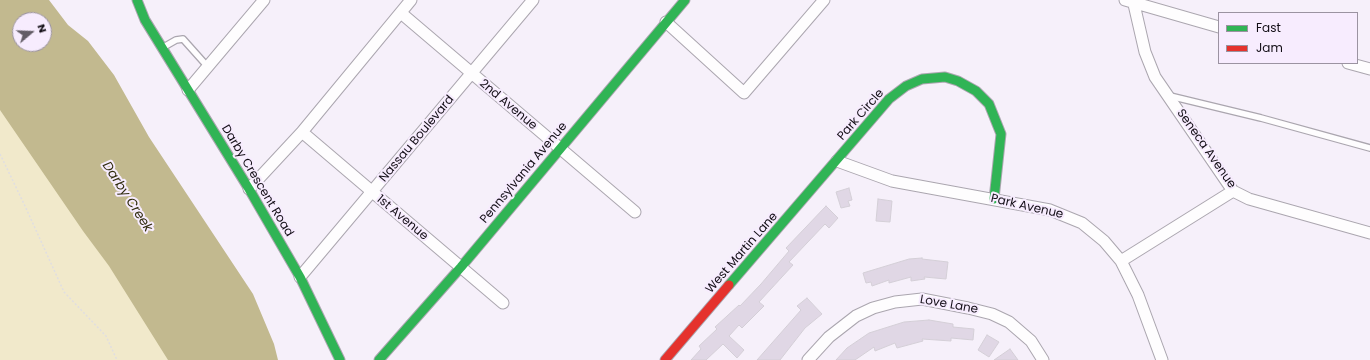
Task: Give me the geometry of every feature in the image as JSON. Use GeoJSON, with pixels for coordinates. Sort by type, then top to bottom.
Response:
{"type":"FeatureCollection","features":[{"type":"Feature","properties":{"kind":"street","name":"Darby Crescent Road"},"geometry":{"type":"LineString","coordinates":[[136,0],[145,20],[249,190],[300,277],[340,360]]}},
{"type":"Feature","properties":{"kind":"street"},"geometry":{"type":"LineString","coordinates":[[188,90],[264,0]]}},
{"type":"Feature","properties":{"kind":"street"},"geometry":{"type":"LineString","coordinates":[[249,190],[302,132],[411,0]]}},
{"type":"Feature","properties":{"kind":"street","name":"Nassau Boulevard"},"geometry":{"type":"LineString","coordinates":[[300,277],[533,0]]}},
{"type":"Feature","properties":{"kind":"street","name":"Pennsylvania Avenue"},"geometry":{"type":"LineString","coordinates":[[379,360],[461,267],[685,0]]}},
{"type":"Feature","properties":{"kind":"street"},"geometry":{"type":"LineString","coordinates":[[666,22],[744,93],[824,0]]}},
{"type":"Feature","properties":{"kind":"street"},"geometry":{"type":"LineString","coordinates":[[1130,1],[1218,27]]}},
{"type":"Feature","properties":{"kind":"street","name":"Seneca Avenue"},"geometry":{"type":"LineString","coordinates":[[1130,1],[1155,77],[1233,191],[1249,199],[1370,233]]}},
{"type":"Feature","properties":{"kind":"street","name":"2nd Avenue"},"geometry":{"type":"LineString","coordinates":[[401,13],[635,212]]}},
{"type":"Feature","properties":{"kind":"street"},"geometry":{"type":"LineString","coordinates":[[1352,64],[1370,69]]}},
{"type":"Feature","properties":{"kind":"street","name":"Park Circle"},"geometry":{"type":"LineString","coordinates":[[838,161],[889,99],[899,91],[922,79],[945,77],[976,91],[994,113],[1001,134],[994,199]]}},
{"type":"Feature","properties":{"kind":"street","name":"1st Avenue"},"geometry":{"type":"LineString","coordinates":[[302,132],[503,303]]}},
{"type":"Feature","properties":{"kind":"street","name":"Park Avenue"},"geometry":{"type":"LineString","coordinates":[[838,161],[892,181],[1050,210],[1082,223],[1104,241],[1121,261],[1138,295],[1162,360]]}},
{"type":"Feature","properties":{"kind":"street","name":"West Martin Lane"},"geometry":{"type":"LineString","coordinates":[[665,360],[838,161]]}},
{"type":"Feature","properties":{"kind":"street"},"geometry":{"type":"LineString","coordinates":[[1121,261],[1233,191]]}},
{"type":"Feature","properties":{"kind":"street","name":"Love Lane"},"geometry":{"type":"LineString","coordinates":[[808,360],[829,337],[856,316],[873,308],[895,302],[922,299],[992,314],[1009,322],[1031,341],[1043,360]]}},
{"type":"Feature","properties":{"kind":"lane"},"geometry":{"type":"LineString","coordinates":[[162,48],[176,40],[183,39],[208,67]]}},
{"type":"Feature","properties":{"kind":"lane"},"geometry":{"type":"LineString","coordinates":[[1168,95],[1261,118],[1370,148]]}},
{"type":"Feature","properties":{"kind":"path"},"geometry":{"type":"LineString","coordinates":[[0,154],[26,206],[64,292],[106,336],[117,360]]}},
{"type":"Feature","properties":{"kind":"shaded area"},"geometry":{"type":"Polygon","coordinates":[[[0,84],[175,360],[0,360],[0,84]]]}},
{"type":"Feature","properties":{"kind":"water","name":"Darby Creek"},"geometry":{"type":"Polygon","coordinates":[[[0,0],[49,0],[68,25],[88,41],[114,75],[149,137],[253,294],[274,344],[278,360],[168,360],[109,266],[83,231],[0,110],[0,0]]]}},
{"type":"Feature","properties":{"kind":"building"},"geometry":{"type":"Polygon","coordinates":[[[849,188],[852,200],[848,201],[850,206],[841,208],[836,192],[849,188]]]}},
{"type":"Feature","properties":{"kind":"building"},"geometry":{"type":"Polygon","coordinates":[[[878,199],[892,201],[890,222],[876,221],[878,199]]]}},
{"type":"Feature","properties":{"kind":"building"},"geometry":{"type":"Polygon","coordinates":[[[826,206],[838,218],[829,228],[825,224],[789,262],[793,265],[759,302],[764,306],[742,328],[739,325],[729,336],[744,350],[737,358],[723,344],[706,360],[691,360],[701,349],[699,346],[717,329],[715,327],[739,305],[740,306],[761,284],[789,251],[786,248],[826,206]]]}},
{"type":"Feature","properties":{"kind":"building"},"geometry":{"type":"Polygon","coordinates":[[[922,258],[948,262],[946,279],[924,277],[925,279],[911,281],[911,277],[889,283],[889,280],[872,286],[871,282],[866,283],[863,273],[909,259],[922,258]]]}},
{"type":"Feature","properties":{"kind":"building"},"geometry":{"type":"Polygon","coordinates":[[[807,298],[822,314],[805,328],[780,360],[757,360],[801,310],[797,306],[807,298]]]}},
{"type":"Feature","properties":{"kind":"building"},"geometry":{"type":"Polygon","coordinates":[[[929,320],[953,324],[953,327],[974,329],[973,340],[951,338],[951,341],[922,339],[923,341],[897,348],[895,343],[875,351],[874,347],[855,360],[836,360],[847,348],[869,333],[904,322],[929,320]]]}},
{"type":"Feature","properties":{"kind":"building"},"geometry":{"type":"Polygon","coordinates":[[[987,335],[999,342],[989,357],[978,350],[987,335]]]}},
{"type":"Feature","properties":{"kind":"building"},"geometry":{"type":"Polygon","coordinates":[[[1010,349],[1018,360],[994,360],[1010,349]]]}},
{"type":"Feature","properties":{"kind":"traffic: fast"},"geometry":{"type":"LineString","coordinates":[[137,0],[145,20],[249,189],[300,277],[340,360]]}},
{"type":"Feature","properties":{"kind":"traffic: fast"},"geometry":{"type":"LineString","coordinates":[[379,360],[461,267],[685,0]]}},
{"type":"Feature","properties":{"kind":"traffic: fast"},"geometry":{"type":"LineString","coordinates":[[729,285],[889,99],[906,86],[922,79],[945,77],[958,81],[976,91],[989,104],[1001,134],[994,199]]}},
{"type":"Feature","properties":{"kind":"traffic: jam"},"geometry":{"type":"LineString","coordinates":[[665,360],[729,285]]}}]}
